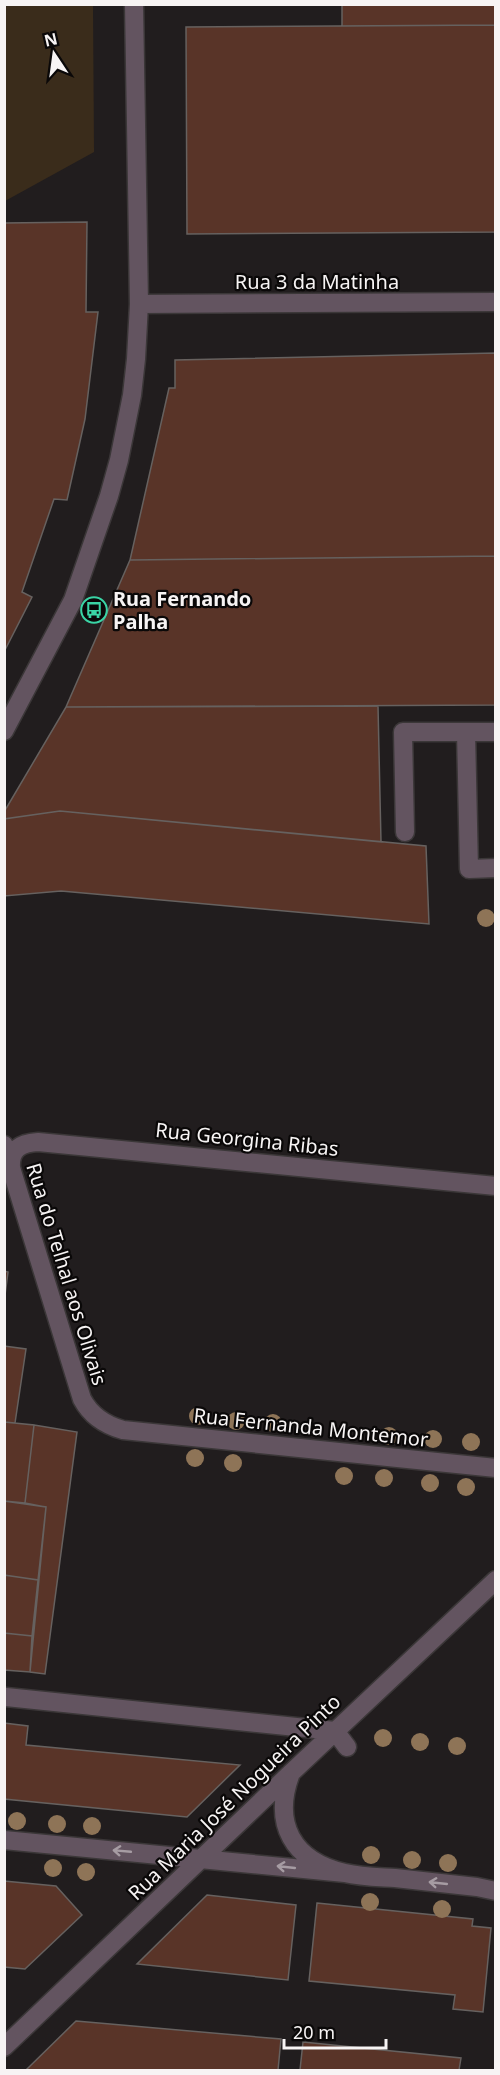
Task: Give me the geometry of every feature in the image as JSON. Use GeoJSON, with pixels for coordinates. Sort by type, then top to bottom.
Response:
{"type":"FeatureCollection","features":[{"type":"Feature","properties":{"kind":"street"},"geometry":{"type":"LineString","coordinates":[[4,731],[74,600],[110,496],[132,395],[139,304],[134,4]]}},
{"type":"Feature","properties":{"kind":"street","name":"Rua 3 da Matinha"},"geometry":{"type":"LineString","coordinates":[[139,304],[495,302]]}},
{"type":"Feature","properties":{"kind":"street"},"geometry":{"type":"LineString","coordinates":[[405,832],[403,732],[495,732]]}},
{"type":"Feature","properties":{"kind":"street"},"geometry":{"type":"LineString","coordinates":[[466,732],[469,869],[495,868]]}},
{"type":"Feature","properties":{"kind":"street","name":"Rua Georgina Ribas"},"geometry":{"type":"LineString","coordinates":[[11,1167],[11,1155],[18,1147],[24,1143],[38,1142],[495,1186]]}},
{"type":"Feature","properties":{"kind":"street","name":"Rua do Telhal aos Olivais"},"geometry":{"type":"LineString","coordinates":[[4,1145],[82,1399],[87,1408],[102,1421],[123,1431]]}},
{"type":"Feature","properties":{"kind":"street","name":"Rua Fernanda Montemor"},"geometry":{"type":"LineString","coordinates":[[123,1431],[495,1468]]}},
{"type":"Feature","properties":{"kind":"street","name":"Rua Maria José Nogueira Pinto"},"geometry":{"type":"LineString","coordinates":[[4,2047],[495,1580]]}},
{"type":"Feature","properties":{"kind":"street"},"geometry":{"type":"LineString","coordinates":[[6,1697],[335,1731],[347,1747]]}},
{"type":"Feature","properties":{"kind":"street"},"geometry":{"type":"LineString","coordinates":[[292,1772],[283,1801],[286,1827],[292,1839],[300,1852],[313,1861],[345,1873]]}},
{"type":"Feature","properties":{"kind":"street"},"geometry":{"type":"LineString","coordinates":[[4,1840],[495,1890]]}},
{"type":"Feature","properties":{"kind":"shaded area"},"geometry":{"type":"Polygon","coordinates":[[[5,4],[93,5],[94,152],[5,201],[5,4]]]}},
{"type":"Feature","properties":{"kind":"building"},"geometry":{"type":"Polygon","coordinates":[[[342,4],[496,4],[496,25],[342,26],[342,4]]]}},
{"type":"Feature","properties":{"kind":"building"},"geometry":{"type":"Polygon","coordinates":[[[496,25],[496,232],[187,234],[186,27],[496,25]]]}},
{"type":"Feature","properties":{"kind":"building"},"geometry":{"type":"Polygon","coordinates":[[[87,222],[86,312],[98,312],[85,419],[67,500],[54,499],[22,592],[32,597],[4,652],[4,223],[87,222]]]}},
{"type":"Feature","properties":{"kind":"building"},"geometry":{"type":"Polygon","coordinates":[[[496,353],[496,556],[130,560],[169,388],[175,388],[175,360],[496,353]]]}},
{"type":"Feature","properties":{"kind":"building"},"geometry":{"type":"Polygon","coordinates":[[[496,556],[496,705],[66,707],[130,560],[496,556]]]}},
{"type":"Feature","properties":{"kind":"building"},"geometry":{"type":"Polygon","coordinates":[[[378,706],[381,842],[60,811],[4,819],[4,812],[66,707],[378,706]]]}},
{"type":"Feature","properties":{"kind":"building"},"geometry":{"type":"Polygon","coordinates":[[[60,811],[426,846],[429,924],[61,891],[4,896],[4,819],[60,811]]]}},
{"type":"Feature","properties":{"kind":"building"},"geometry":{"type":"Polygon","coordinates":[[[4,1271],[8,1272],[4,1303],[4,1271]]]}},
{"type":"Feature","properties":{"kind":"building"},"geometry":{"type":"Polygon","coordinates":[[[4,1346],[26,1349],[15,1423],[4,1422],[4,1346]]]}},
{"type":"Feature","properties":{"kind":"building"},"geometry":{"type":"Polygon","coordinates":[[[4,1422],[34,1425],[25,1503],[4,1501],[4,1422]]]}},
{"type":"Feature","properties":{"kind":"building"},"geometry":{"type":"Polygon","coordinates":[[[34,1425],[77,1432],[45,1674],[30,1672],[46,1507],[25,1503],[34,1425]]]}},
{"type":"Feature","properties":{"kind":"building"},"geometry":{"type":"Polygon","coordinates":[[[4,1501],[46,1507],[38,1580],[4,1575],[4,1501]]]}},
{"type":"Feature","properties":{"kind":"building"},"geometry":{"type":"Polygon","coordinates":[[[4,1575],[38,1580],[32,1636],[4,1633],[4,1575]]]}},
{"type":"Feature","properties":{"kind":"building"},"geometry":{"type":"Polygon","coordinates":[[[4,1633],[32,1636],[30,1672],[4,1670],[4,1633]]]}},
{"type":"Feature","properties":{"kind":"building"},"geometry":{"type":"Polygon","coordinates":[[[4,1723],[28,1726],[26,1745],[240,1765],[187,1817],[4,1799],[4,1723]]]}},
{"type":"Feature","properties":{"kind":"building"},"geometry":{"type":"Polygon","coordinates":[[[4,1881],[56,1886],[82,1915],[25,1969],[4,1967],[4,1881]]]}},
{"type":"Feature","properties":{"kind":"building"},"geometry":{"type":"Polygon","coordinates":[[[207,1895],[296,1905],[288,1980],[137,1964],[207,1895]]]}},
{"type":"Feature","properties":{"kind":"building"},"geometry":{"type":"Polygon","coordinates":[[[317,1903],[473,1919],[472,1926],[491,1928],[483,2012],[453,2009],[455,1995],[309,1981],[317,1903]]]}},
{"type":"Feature","properties":{"kind":"building"},"geometry":{"type":"Polygon","coordinates":[[[76,2021],[281,2039],[278,2070],[26,2070],[76,2021]]]}},
{"type":"Feature","properties":{"kind":"building"},"geometry":{"type":"Polygon","coordinates":[[[303,2042],[461,2058],[459,2070],[300,2070],[303,2042]]]}},
{"type":"Feature","properties":{"kind":"place","name":"Rua Fernando Palha"},"geometry":{"type":"Point","coordinates":[94,610]}}]}
